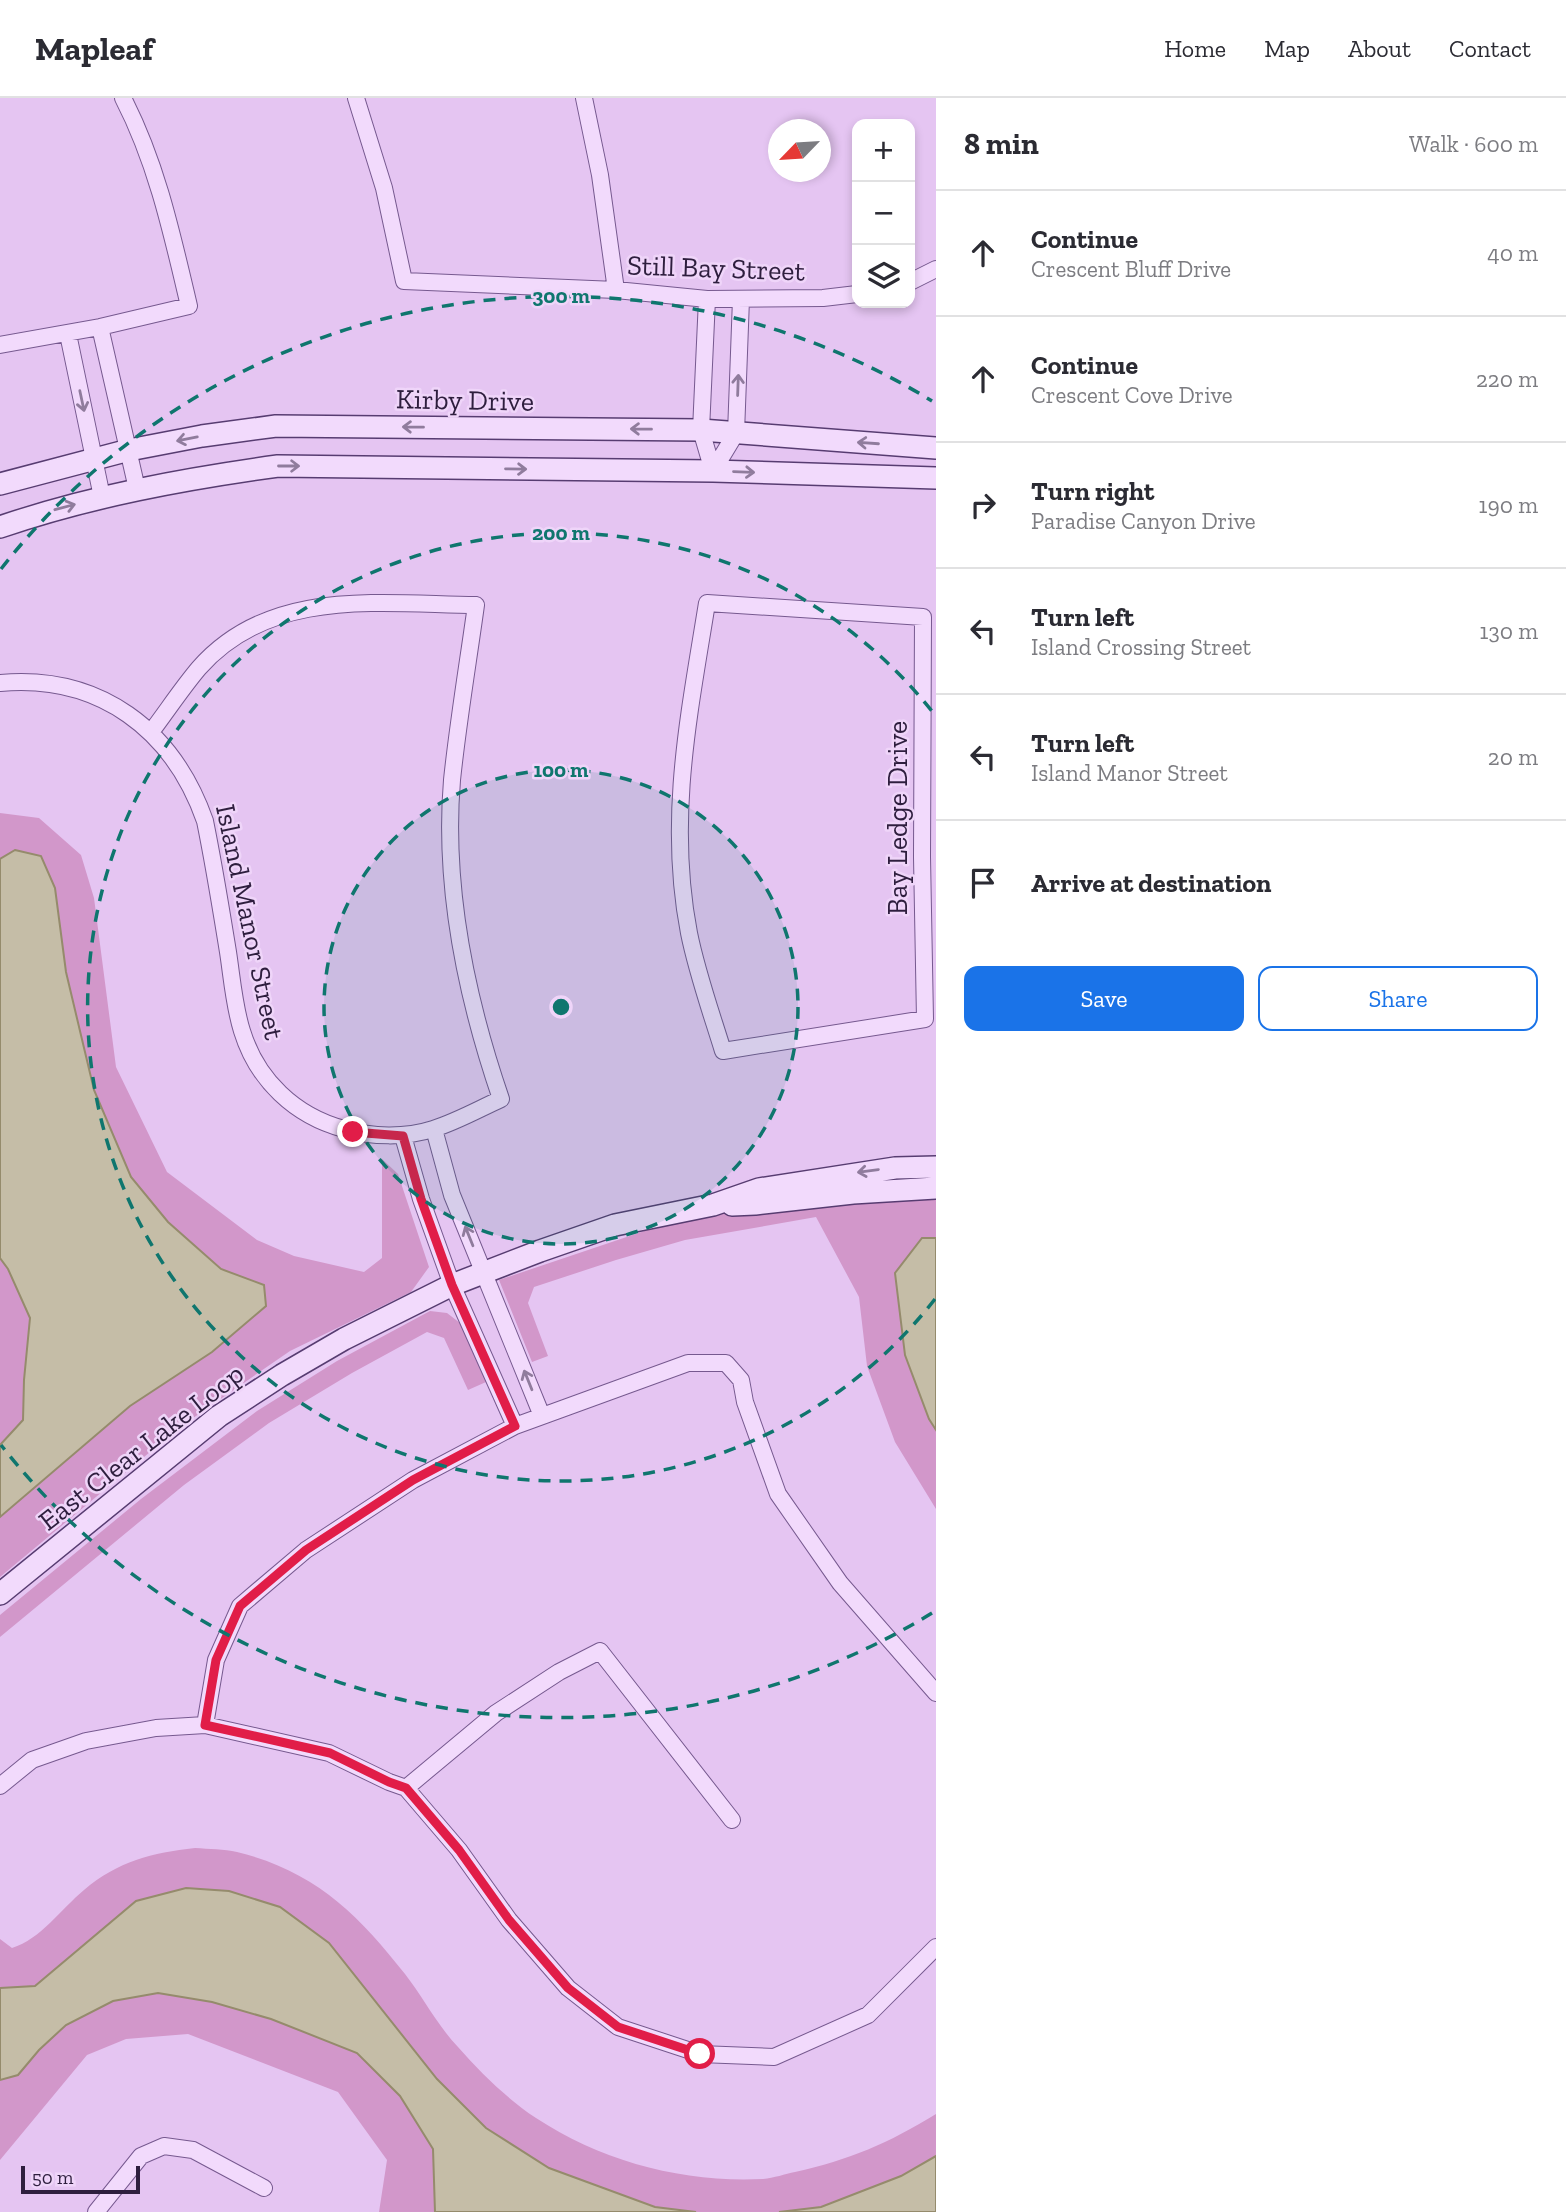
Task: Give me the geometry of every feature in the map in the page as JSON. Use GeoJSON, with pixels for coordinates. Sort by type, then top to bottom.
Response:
{"type":"FeatureCollection","features":[{"type":"Feature","properties":{"kind":"main road","name":"Kirby Drive"},"geometry":{"type":"LineString","coordinates":[[0,484],[129,450],[276,426],[701,430],[936,448]]}},
{"type":"Feature","properties":{"kind":"main road"},"geometry":{"type":"LineString","coordinates":[[0,527],[137,489],[208,475],[278,466],[713,471],[936,478]]}},
{"type":"Feature","properties":{"kind":"main road","name":"East Clear Lake Loop"},"geometry":{"type":"LineString","coordinates":[[0,1594],[219,1416],[344,1339],[452,1285],[615,1225],[713,1205],[759,1189],[895,1168],[936,1167]]}},
{"type":"Feature","properties":{"kind":"main road","name":"East Clear Lake Loop"},"geometry":{"type":"LineString","coordinates":[[713,1205],[755,1204],[853,1193],[936,1188]]}},
{"type":"Feature","properties":{"kind":"street"},"geometry":{"type":"LineString","coordinates":[[0,345],[68,334],[189,306],[153,165],[123,98]]}},
{"type":"Feature","properties":{"kind":"street","name":"Still Bay Street"},"geometry":{"type":"LineString","coordinates":[[356,98],[384,188],[404,281],[616,290],[707,299],[823,298],[852,295]]}},
{"type":"Feature","properties":{"kind":"street"},"geometry":{"type":"LineString","coordinates":[[584,98],[600,175],[616,290]]}},
{"type":"Feature","properties":{"kind":"street"},"geometry":{"type":"LineString","coordinates":[[915,280],[936,269]]}},
{"type":"Feature","properties":{"kind":"street"},"geometry":{"type":"LineString","coordinates":[[707,299],[701,430],[713,471]]}},
{"type":"Feature","properties":{"kind":"street"},"geometry":{"type":"LineString","coordinates":[[713,471],[736,433],[740,299]]}},
{"type":"Feature","properties":{"kind":"street"},"geometry":{"type":"LineString","coordinates":[[100,327],[137,489]]}},
{"type":"Feature","properties":{"kind":"street"},"geometry":{"type":"LineString","coordinates":[[68,334],[102,497]]}},
{"type":"Feature","properties":{"kind":"street","name":"Bay Ledge Drive"},"geometry":{"type":"LineString","coordinates":[[707,603],[923,617],[929,857],[925,1019],[723,1051],[696,969],[688,930],[681,877],[679,827],[682,753],[707,603]]}},
{"type":"Feature","properties":{"kind":"street","name":"Island Manor Street"},"geometry":{"type":"LineString","coordinates":[[0,683],[42,683],[70,688],[96,697],[121,710],[151,732],[184,772],[205,821],[241,1029],[258,1068],[274,1089],[292,1105],[330,1126],[353,1132],[403,1136],[434,1129],[501,1099],[471,1002],[459,940],[452,864],[452,780],[477,606],[335,604],[271,618],[220,648],[200,667],[151,732]]}},
{"type":"Feature","properties":{"kind":"street"},"geometry":{"type":"LineString","coordinates":[[434,1129],[452,1195],[542,1416]]}},
{"type":"Feature","properties":{"kind":"street"},"geometry":{"type":"LineString","coordinates":[[403,1136],[421,1199],[452,1285],[515,1426]]}},
{"type":"Feature","properties":{"kind":"street"},"geometry":{"type":"LineString","coordinates":[[484,1357],[513,1345]]}},
{"type":"Feature","properties":{"kind":"street"},"geometry":{"type":"LineString","coordinates":[[205,1725],[216,1660],[240,1606],[306,1550],[413,1480],[515,1426],[688,1363],[726,1363],[741,1380],[745,1402],[778,1494],[840,1583],[936,1693]]}},
{"type":"Feature","properties":{"kind":"street"},"geometry":{"type":"LineString","coordinates":[[406,1788],[496,1713],[559,1672],[600,1651],[732,1820]]}},
{"type":"Feature","properties":{"kind":"street"},"geometry":{"type":"LineString","coordinates":[[0,1786],[32,1760],[86,1741],[156,1728],[205,1725],[330,1753],[406,1788],[459,1850],[509,1920],[568,1988],[618,2027],[700,2054],[774,2057],[868,2015],[936,1947]]}},
{"type":"Feature","properties":{"kind":"street"},"geometry":{"type":"LineString","coordinates":[[96,2212],[141,2156],[164,2146],[193,2150],[264,2188]]}},
{"type":"Feature","properties":{"kind":"shaded area"},"geometry":{"type":"Polygon","coordinates":[[[0,813],[39,818],[81,855],[94,898],[116,1067],[167,1172],[257,1240],[294,1256],[364,1272],[382,1258],[382,1159],[398,1174],[429,1267],[411,1292],[290,1351],[180,1427],[0,1577],[0,813]]]}},
{"type":"Feature","properties":{"kind":"shaded area"},"geometry":{"type":"Polygon","coordinates":[[[15,850],[41,856],[55,888],[66,972],[94,1090],[131,1177],[168,1222],[221,1269],[264,1285],[266,1306],[212,1352],[130,1406],[0,1517],[0,1445],[23,1420],[30,1318],[8,1269],[0,1258],[0,859],[15,850]]]}},
{"type":"Feature","properties":{"kind":"shaded area"},"geometry":{"type":"Polygon","coordinates":[[[936,1196],[936,1509],[895,1442],[867,1366],[859,1297],[816,1217],[685,1240],[534,1287],[528,1303],[548,1356],[532,1362],[499,1280],[683,1218],[791,1206],[936,1196]]]}},
{"type":"Feature","properties":{"kind":"shaded area"},"geometry":{"type":"Polygon","coordinates":[[[922,1238],[936,1238],[936,1430],[929,1419],[905,1355],[895,1273],[922,1238]]]}},
{"type":"Feature","properties":{"kind":"shaded area"},"geometry":{"type":"Polygon","coordinates":[[[430,1311],[447,1313],[460,1323],[486,1382],[468,1390],[444,1338],[427,1332],[269,1423],[184,1485],[0,1637],[0,1615],[141,1499],[257,1411],[337,1361],[430,1311]]]}},
{"type":"Feature","properties":{"kind":"shaded area"},"geometry":{"type":"Polygon","coordinates":[[[195,1848],[232,1851],[264,1860],[289,1870],[332,1897],[387,1952],[450,2038],[485,2076],[536,2118],[589,2147],[616,2158],[674,2173],[763,2179],[851,2156],[902,2134],[936,2114],[936,2212],[379,2212],[387,2160],[338,2092],[188,2034],[126,2039],[87,2055],[0,2160],[0,1939],[12,1948],[32,1938],[84,1890],[123,1865],[150,1856],[195,1848]]]}},
{"type":"Feature","properties":{"kind":"shaded area"},"geometry":{"type":"Polygon","coordinates":[[[186,1888],[229,1891],[280,1907],[329,1943],[437,2079],[486,2128],[549,2168],[655,2207],[696,2212],[435,2212],[433,2149],[400,2096],[357,2053],[271,2019],[212,2002],[158,1993],[113,2001],[66,2025],[39,2050],[18,2075],[0,2080],[0,1988],[35,1986],[136,1901],[186,1888]]]}},
{"type":"Feature","properties":{"kind":"shaded area"},"geometry":{"type":"Polygon","coordinates":[[[936,2156],[936,2212],[779,2212],[821,2207],[901,2176],[936,2156]]]}},
{"type":"Feature","properties":{"kind":"route"},"geometry":{"type":"LineString","coordinates":[[353,1132],[403,1136],[421,1199],[452,1285],[515,1426],[413,1480],[306,1550],[240,1606],[216,1660],[205,1725],[330,1753],[406,1788],[459,1850],[509,1920],[568,1988],[618,2027],[700,2054]]}}]}
